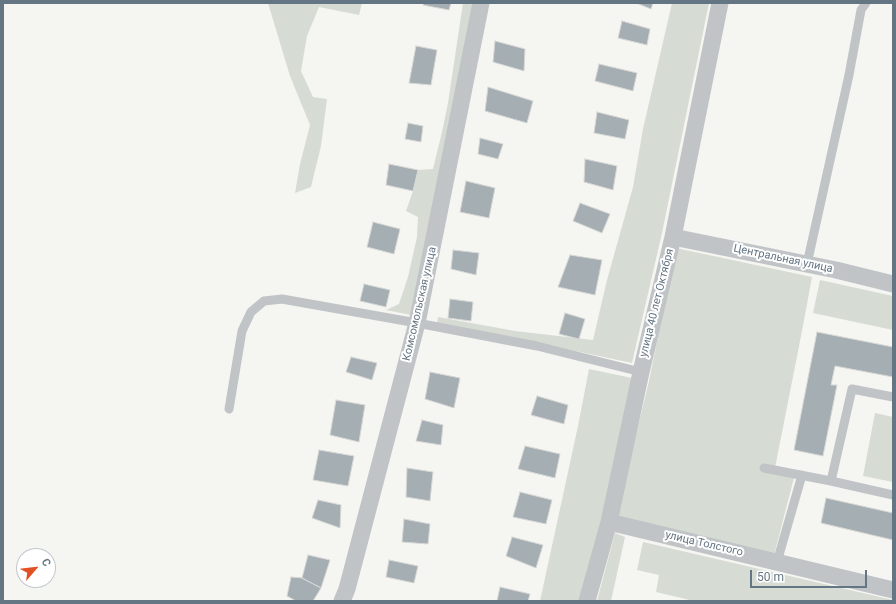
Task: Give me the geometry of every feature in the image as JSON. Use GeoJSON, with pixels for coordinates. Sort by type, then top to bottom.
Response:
{"type":"FeatureCollection","features":[{"type":"Feature","properties":{"kind":"street","name":"Комсомольская улица"},"geometry":{"type":"LineString","coordinates":[[342,601],[347,589],[417,323],[481,3]]}},
{"type":"Feature","properties":{"kind":"street","name":"улица 40 лет Октября"},"geometry":{"type":"LineString","coordinates":[[587,601],[609,522],[641,372],[673,237],[720,3]]}},
{"type":"Feature","properties":{"kind":"street","name":"Центральная улица"},"geometry":{"type":"LineString","coordinates":[[673,237],[806,264],[893,284]]}},
{"type":"Feature","properties":{"kind":"street","name":"улица Толстого"},"geometry":{"type":"LineString","coordinates":[[609,522],[893,590]]}},
{"type":"Feature","properties":{"kind":"lane"},"geometry":{"type":"LineString","coordinates":[[806,264],[849,75],[861,10],[866,3]]}},
{"type":"Feature","properties":{"kind":"lane"},"geometry":{"type":"LineString","coordinates":[[229,409],[242,331],[251,312],[264,301],[282,299],[537,346],[641,372]]}},
{"type":"Feature","properties":{"kind":"lane"},"geometry":{"type":"LineString","coordinates":[[832,481],[852,389],[893,397]]}},
{"type":"Feature","properties":{"kind":"lane"},"geometry":{"type":"LineString","coordinates":[[764,468],[832,481],[893,495]]}},
{"type":"Feature","properties":{"kind":"lane"},"geometry":{"type":"LineString","coordinates":[[777,562],[802,475]]}},
{"type":"Feature","properties":{"kind":"shaded area"},"geometry":{"type":"Polygon","coordinates":[[[268,3],[362,3],[359,15],[319,7],[307,36],[301,71],[313,97],[327,99],[321,146],[311,187],[295,193],[300,164],[310,125],[290,76],[268,3]]]}},
{"type":"Feature","properties":{"kind":"shaded area"},"geometry":{"type":"Polygon","coordinates":[[[463,3],[477,3],[411,315],[386,310],[399,304],[408,277],[417,237],[418,217],[406,211],[418,170],[433,169],[448,103],[463,3]]]}},
{"type":"Feature","properties":{"kind":"shaded area"},"geometry":{"type":"Polygon","coordinates":[[[672,3],[709,3],[662,233],[632,363],[437,323],[438,317],[515,331],[593,340],[607,280],[633,187],[643,129],[672,3]]]}},
{"type":"Feature","properties":{"kind":"shaded area"},"geometry":{"type":"Polygon","coordinates":[[[676,248],[812,277],[774,473],[794,478],[774,555],[616,517],[649,381],[676,248]]]}},
{"type":"Feature","properties":{"kind":"shaded area"},"geometry":{"type":"Polygon","coordinates":[[[820,280],[893,296],[893,330],[813,313],[820,280]]]}},
{"type":"Feature","properties":{"kind":"shaded area"},"geometry":{"type":"Polygon","coordinates":[[[589,369],[632,378],[604,521],[581,601],[540,601],[578,426],[589,369]]]}},
{"type":"Feature","properties":{"kind":"shaded area"},"geometry":{"type":"Polygon","coordinates":[[[875,413],[893,417],[893,482],[863,476],[875,413]]]}},
{"type":"Feature","properties":{"kind":"shaded area"},"geometry":{"type":"Polygon","coordinates":[[[615,533],[625,537],[611,601],[597,601],[615,533]]]}},
{"type":"Feature","properties":{"kind":"shaded area"},"geometry":{"type":"Polygon","coordinates":[[[643,542],[893,600],[694,601],[656,592],[659,575],[637,570],[643,542]]]}},
{"type":"Feature","properties":{"kind":"building"},"geometry":{"type":"Polygon","coordinates":[[[424,3],[451,3],[449,10],[423,5],[424,3]]]}},
{"type":"Feature","properties":{"kind":"building"},"geometry":{"type":"Polygon","coordinates":[[[636,3],[653,3],[651,9],[636,3]]]}},
{"type":"Feature","properties":{"kind":"building"},"geometry":{"type":"Polygon","coordinates":[[[622,21],[650,29],[647,45],[618,38],[622,21]]]}},
{"type":"Feature","properties":{"kind":"building"},"geometry":{"type":"Polygon","coordinates":[[[495,41],[525,49],[524,71],[493,62],[495,41]]]}},
{"type":"Feature","properties":{"kind":"building"},"geometry":{"type":"Polygon","coordinates":[[[416,46],[437,50],[431,85],[409,83],[416,46]]]}},
{"type":"Feature","properties":{"kind":"building"},"geometry":{"type":"Polygon","coordinates":[[[599,64],[637,73],[633,91],[595,81],[599,64]]]}},
{"type":"Feature","properties":{"kind":"building"},"geometry":{"type":"Polygon","coordinates":[[[488,87],[533,101],[527,123],[485,111],[488,87]]]}},
{"type":"Feature","properties":{"kind":"building"},"geometry":{"type":"Polygon","coordinates":[[[597,112],[629,120],[625,139],[594,133],[597,112]]]}},
{"type":"Feature","properties":{"kind":"building"},"geometry":{"type":"Polygon","coordinates":[[[408,123],[423,126],[421,142],[405,139],[408,123]]]}},
{"type":"Feature","properties":{"kind":"building"},"geometry":{"type":"Polygon","coordinates":[[[480,138],[503,144],[498,159],[478,154],[480,138]]]}},
{"type":"Feature","properties":{"kind":"building"},"geometry":{"type":"Polygon","coordinates":[[[585,159],[617,166],[613,190],[584,182],[585,159]]]}},
{"type":"Feature","properties":{"kind":"building"},"geometry":{"type":"Polygon","coordinates":[[[389,164],[418,170],[413,191],[386,185],[389,164]]]}},
{"type":"Feature","properties":{"kind":"building"},"geometry":{"type":"Polygon","coordinates":[[[466,181],[495,188],[489,218],[460,212],[466,181]]]}},
{"type":"Feature","properties":{"kind":"building"},"geometry":{"type":"Polygon","coordinates":[[[580,203],[610,214],[602,233],[573,221],[580,203]]]}},
{"type":"Feature","properties":{"kind":"building"},"geometry":{"type":"Polygon","coordinates":[[[373,222],[400,229],[394,254],[367,247],[373,222]]]}},
{"type":"Feature","properties":{"kind":"building"},"geometry":{"type":"Polygon","coordinates":[[[453,250],[479,253],[476,275],[451,269],[453,250]]]}},
{"type":"Feature","properties":{"kind":"building"},"geometry":{"type":"Polygon","coordinates":[[[570,255],[602,260],[595,295],[558,287],[570,255]]]}},
{"type":"Feature","properties":{"kind":"building"},"geometry":{"type":"Polygon","coordinates":[[[364,284],[390,290],[386,307],[360,301],[364,284]]]}},
{"type":"Feature","properties":{"kind":"building"},"geometry":{"type":"Polygon","coordinates":[[[450,299],[473,302],[471,321],[448,318],[450,299]]]}},
{"type":"Feature","properties":{"kind":"building"},"geometry":{"type":"Polygon","coordinates":[[[565,313],[585,319],[579,339],[559,334],[565,313]]]}},
{"type":"Feature","properties":{"kind":"building"},"geometry":{"type":"Polygon","coordinates":[[[817,332],[893,347],[893,377],[835,366],[831,385],[837,385],[823,456],[794,450],[817,332]]]}},
{"type":"Feature","properties":{"kind":"building"},"geometry":{"type":"Polygon","coordinates":[[[351,357],[377,363],[372,380],[346,372],[351,357]]]}},
{"type":"Feature","properties":{"kind":"building"},"geometry":{"type":"Polygon","coordinates":[[[430,372],[460,378],[454,408],[425,399],[430,372]]]}},
{"type":"Feature","properties":{"kind":"building"},"geometry":{"type":"Polygon","coordinates":[[[537,396],[568,405],[564,424],[531,415],[537,396]]]}},
{"type":"Feature","properties":{"kind":"building"},"geometry":{"type":"Polygon","coordinates":[[[336,400],[365,405],[359,442],[330,435],[336,400]]]}},
{"type":"Feature","properties":{"kind":"building"},"geometry":{"type":"Polygon","coordinates":[[[422,420],[443,425],[441,445],[416,441],[422,420]]]}},
{"type":"Feature","properties":{"kind":"building"},"geometry":{"type":"Polygon","coordinates":[[[525,446],[560,454],[555,478],[518,469],[525,446]]]}},
{"type":"Feature","properties":{"kind":"building"},"geometry":{"type":"Polygon","coordinates":[[[319,450],[354,456],[348,486],[313,480],[319,450]]]}},
{"type":"Feature","properties":{"kind":"building"},"geometry":{"type":"Polygon","coordinates":[[[407,468],[433,472],[430,501],[406,497],[407,468]]]}},
{"type":"Feature","properties":{"kind":"building"},"geometry":{"type":"Polygon","coordinates":[[[520,492],[552,500],[546,524],[513,517],[520,492]]]}},
{"type":"Feature","properties":{"kind":"building"},"geometry":{"type":"Polygon","coordinates":[[[826,498],[893,513],[893,540],[821,523],[826,498]]]}},
{"type":"Feature","properties":{"kind":"building"},"geometry":{"type":"Polygon","coordinates":[[[318,500],[341,505],[340,528],[312,518],[318,500]]]}},
{"type":"Feature","properties":{"kind":"building"},"geometry":{"type":"Polygon","coordinates":[[[404,519],[430,524],[428,544],[402,542],[404,519]]]}},
{"type":"Feature","properties":{"kind":"building"},"geometry":{"type":"Polygon","coordinates":[[[512,537],[543,545],[536,568],[506,556],[512,537]]]}},
{"type":"Feature","properties":{"kind":"building"},"geometry":{"type":"Polygon","coordinates":[[[308,555],[330,560],[321,588],[302,578],[308,555]]]}},
{"type":"Feature","properties":{"kind":"building"},"geometry":{"type":"Polygon","coordinates":[[[389,560],[418,566],[414,583],[386,577],[389,560]]]}},
{"type":"Feature","properties":{"kind":"building"},"geometry":{"type":"Polygon","coordinates":[[[291,577],[302,578],[321,588],[313,601],[296,601],[287,596],[291,577]]]}},
{"type":"Feature","properties":{"kind":"building"},"geometry":{"type":"Polygon","coordinates":[[[500,587],[530,594],[528,601],[497,601],[500,587]]]}}]}
